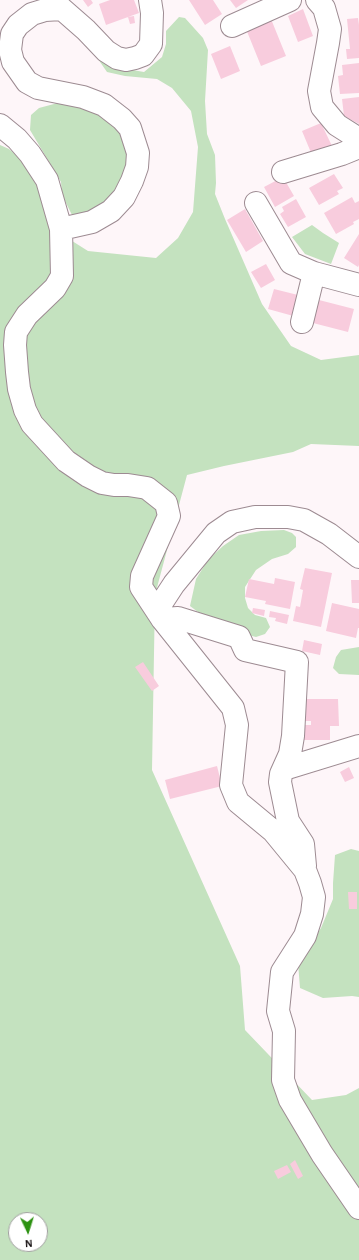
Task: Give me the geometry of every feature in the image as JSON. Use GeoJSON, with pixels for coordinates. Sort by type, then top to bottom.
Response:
{"type":"FeatureCollection","features":[{"type":"Feature","properties":{"kind":"street"},"geometry":{"type":"LineString","coordinates":[[61,229],[92,222],[111,211],[124,197],[132,182],[137,166],[138,153],[130,128],[122,119],[104,105],[83,97],[38,88],[27,82],[13,62],[10,50],[12,34],[18,25],[32,14],[46,10],[62,9],[86,30],[106,52],[117,58],[126,60],[135,58],[143,55],[151,44],[152,13],[150,0]]}},
{"type":"Feature","properties":{"kind":"street"},"geometry":{"type":"LineString","coordinates":[[232,26],[290,0]]}},
{"type":"Feature","properties":{"kind":"street"},"geometry":{"type":"LineString","coordinates":[[317,0],[324,8],[330,29],[319,91],[322,107],[337,125],[359,139]]}},
{"type":"Feature","properties":{"kind":"street"},"geometry":{"type":"LineString","coordinates":[[0,125],[21,144],[47,180],[61,229],[62,276],[55,288],[27,315],[16,332],[15,345],[19,389],[25,410],[32,424],[66,461],[88,476],[102,483],[147,488],[166,503],[169,516],[142,576],[142,587],[159,615],[233,708],[237,725],[231,785],[238,802],[273,831],[305,870]]}},
{"type":"Feature","properties":{"kind":"street"},"geometry":{"type":"LineString","coordinates":[[284,172],[342,154],[359,147]]}},
{"type":"Feature","properties":{"kind":"street"},"geometry":{"type":"LineString","coordinates":[[256,203],[291,263],[314,273],[359,285]]}},
{"type":"Feature","properties":{"kind":"street"},"geometry":{"type":"LineString","coordinates":[[302,322],[314,273]]}},
{"type":"Feature","properties":{"kind":"street"},"geometry":{"type":"LineString","coordinates":[[159,615],[174,584],[216,533],[232,522],[255,517],[288,516],[304,520],[329,534],[359,557]]}},
{"type":"Feature","properties":{"kind":"street"},"geometry":{"type":"LineString","coordinates":[[159,615],[178,618],[239,637],[245,650],[297,662],[293,736],[290,754],[281,774],[280,782],[288,821],[303,844],[305,870],[314,897],[312,914],[305,936],[282,972],[279,989],[278,1011],[284,1031],[283,1080],[290,1100],[318,1147],[359,1208]]}},
{"type":"Feature","properties":{"kind":"street"},"geometry":{"type":"LineString","coordinates":[[284,769],[359,746]]}},
{"type":"Feature","properties":{"kind":"green space"},"geometry":{"type":"Polygon","coordinates":[[[179,17],[185,18],[203,38],[208,50],[205,101],[207,134],[215,155],[215,194],[262,304],[291,346],[321,360],[359,355],[359,446],[311,444],[293,452],[187,475],[155,595],[152,770],[240,966],[245,1030],[312,1100],[346,1095],[359,1088],[359,1260],[0,1260],[0,145],[9,149],[29,166],[69,239],[88,251],[156,258],[178,238],[193,212],[198,147],[191,111],[172,88],[157,79],[125,76],[107,72],[98,59],[102,58],[121,68],[144,72],[162,57],[166,44],[166,31],[179,17]]]}},
{"type":"Feature","properties":{"kind":"green space"},"geometry":{"type":"Polygon","coordinates":[[[69,100],[104,113],[128,141],[130,173],[118,196],[92,213],[72,215],[62,195],[61,182],[30,130],[31,115],[39,108],[69,100]]]}},
{"type":"Feature","properties":{"kind":"green space"},"geometry":{"type":"Polygon","coordinates":[[[312,225],[339,243],[331,264],[305,254],[292,237],[312,225]]]}},
{"type":"Feature","properties":{"kind":"green space"},"geometry":{"type":"Polygon","coordinates":[[[284,530],[292,533],[296,537],[296,547],[288,554],[272,559],[256,570],[245,587],[245,598],[248,608],[255,615],[266,618],[270,627],[265,634],[256,637],[244,634],[206,618],[190,606],[196,579],[208,560],[223,546],[239,535],[261,531],[284,530]]]}},
{"type":"Feature","properties":{"kind":"green space"},"geometry":{"type":"Polygon","coordinates":[[[359,647],[359,675],[339,674],[333,668],[336,657],[341,650],[359,647]]]}},
{"type":"Feature","properties":{"kind":"green space"},"geometry":{"type":"Polygon","coordinates":[[[351,849],[359,851],[359,997],[323,998],[300,988],[298,963],[321,928],[333,899],[335,855],[351,849]]]}},
{"type":"Feature","properties":{"kind":"building"},"geometry":{"type":"Polygon","coordinates":[[[83,0],[91,0],[93,3],[88,7],[83,0]]]}},
{"type":"Feature","properties":{"kind":"building"},"geometry":{"type":"Polygon","coordinates":[[[110,0],[134,0],[139,13],[106,25],[99,4],[110,0]]]}},
{"type":"Feature","properties":{"kind":"building"},"geometry":{"type":"Polygon","coordinates":[[[189,0],[213,0],[222,14],[205,25],[189,0]]]}},
{"type":"Feature","properties":{"kind":"building"},"geometry":{"type":"Polygon","coordinates":[[[230,0],[248,0],[236,8],[230,0]]]}},
{"type":"Feature","properties":{"kind":"building"},"geometry":{"type":"Polygon","coordinates":[[[303,9],[313,36],[298,42],[288,16],[303,9]]]}},
{"type":"Feature","properties":{"kind":"building"},"geometry":{"type":"Polygon","coordinates":[[[134,16],[135,23],[130,24],[128,17],[134,16]]]}},
{"type":"Feature","properties":{"kind":"building"},"geometry":{"type":"Polygon","coordinates":[[[358,18],[359,58],[347,59],[346,49],[350,49],[347,19],[358,18]]]}},
{"type":"Feature","properties":{"kind":"building"},"geometry":{"type":"Polygon","coordinates":[[[271,19],[286,56],[261,66],[246,29],[271,19]]]}},
{"type":"Feature","properties":{"kind":"building"},"geometry":{"type":"Polygon","coordinates":[[[230,46],[240,71],[221,79],[211,54],[230,46]]]}},
{"type":"Feature","properties":{"kind":"building"},"geometry":{"type":"Polygon","coordinates":[[[359,63],[359,93],[340,94],[338,76],[343,75],[342,65],[359,63]]]}},
{"type":"Feature","properties":{"kind":"building"},"geometry":{"type":"Polygon","coordinates":[[[359,97],[359,124],[344,116],[342,99],[359,97]]]}},
{"type":"Feature","properties":{"kind":"building"},"geometry":{"type":"Polygon","coordinates":[[[321,123],[332,146],[312,155],[302,131],[321,123]]]}},
{"type":"Feature","properties":{"kind":"building"},"geometry":{"type":"Polygon","coordinates":[[[334,174],[343,188],[337,191],[339,194],[319,205],[309,188],[334,174]]]}},
{"type":"Feature","properties":{"kind":"building"},"geometry":{"type":"Polygon","coordinates":[[[283,177],[294,196],[275,207],[264,187],[283,177]]]}},
{"type":"Feature","properties":{"kind":"building"},"geometry":{"type":"Polygon","coordinates":[[[352,197],[355,203],[359,201],[359,219],[353,222],[354,224],[336,234],[324,213],[352,197]]]}},
{"type":"Feature","properties":{"kind":"building"},"geometry":{"type":"Polygon","coordinates":[[[296,199],[306,217],[288,227],[280,214],[284,211],[282,207],[296,199]]]}},
{"type":"Feature","properties":{"kind":"building"},"geometry":{"type":"Polygon","coordinates":[[[245,209],[263,241],[246,252],[227,220],[245,209]]]}},
{"type":"Feature","properties":{"kind":"building"},"geometry":{"type":"Polygon","coordinates":[[[359,234],[359,265],[358,267],[344,258],[359,234]]]}},
{"type":"Feature","properties":{"kind":"building"},"geometry":{"type":"Polygon","coordinates":[[[266,264],[275,280],[261,288],[251,272],[266,264]]]}},
{"type":"Feature","properties":{"kind":"building"},"geometry":{"type":"Polygon","coordinates":[[[274,289],[302,296],[297,317],[268,309],[274,289]]]}},
{"type":"Feature","properties":{"kind":"building"},"geometry":{"type":"Polygon","coordinates":[[[319,300],[354,309],[348,332],[313,323],[319,300]]]}},
{"type":"Feature","properties":{"kind":"building"},"geometry":{"type":"Polygon","coordinates":[[[305,568],[332,573],[321,627],[293,621],[296,606],[300,607],[303,590],[300,589],[305,568]]]}},
{"type":"Feature","properties":{"kind":"building"},"geometry":{"type":"Polygon","coordinates":[[[275,578],[295,582],[290,609],[265,604],[266,601],[245,597],[249,579],[274,584],[275,578]]]}},
{"type":"Feature","properties":{"kind":"building"},"geometry":{"type":"Polygon","coordinates":[[[351,580],[359,580],[359,603],[352,603],[351,580]]]}},
{"type":"Feature","properties":{"kind":"building"},"geometry":{"type":"Polygon","coordinates":[[[332,603],[359,609],[359,628],[356,638],[326,631],[332,603]]]}},
{"type":"Feature","properties":{"kind":"building"},"geometry":{"type":"Polygon","coordinates":[[[253,608],[265,610],[264,616],[252,613],[253,608]]]}},
{"type":"Feature","properties":{"kind":"building"},"geometry":{"type":"Polygon","coordinates":[[[270,611],[289,615],[287,624],[275,621],[276,618],[269,617],[270,611]]]}},
{"type":"Feature","properties":{"kind":"building"},"geometry":{"type":"Polygon","coordinates":[[[304,640],[322,644],[320,655],[302,651],[304,640]]]}},
{"type":"Feature","properties":{"kind":"building"},"geometry":{"type":"Polygon","coordinates":[[[143,662],[159,686],[152,691],[135,667],[143,662]]]}},
{"type":"Feature","properties":{"kind":"building"},"geometry":{"type":"Polygon","coordinates":[[[303,699],[338,699],[339,726],[330,726],[330,740],[302,740],[302,725],[311,725],[311,721],[303,721],[303,699]]]}},
{"type":"Feature","properties":{"kind":"building"},"geometry":{"type":"Polygon","coordinates":[[[217,766],[222,786],[170,799],[165,780],[217,766]]]}},
{"type":"Feature","properties":{"kind":"building"},"geometry":{"type":"Polygon","coordinates":[[[349,767],[354,778],[345,782],[340,772],[349,767]]]}},
{"type":"Feature","properties":{"kind":"building"},"geometry":{"type":"Polygon","coordinates":[[[348,892],[357,892],[357,909],[349,909],[348,892]]]}},
{"type":"Feature","properties":{"kind":"building"},"geometry":{"type":"Polygon","coordinates":[[[295,1160],[303,1176],[298,1179],[290,1164],[295,1160]]]}},
{"type":"Feature","properties":{"kind":"building"},"geometry":{"type":"Polygon","coordinates":[[[287,1165],[291,1172],[278,1179],[274,1171],[287,1165]]]}}]}
